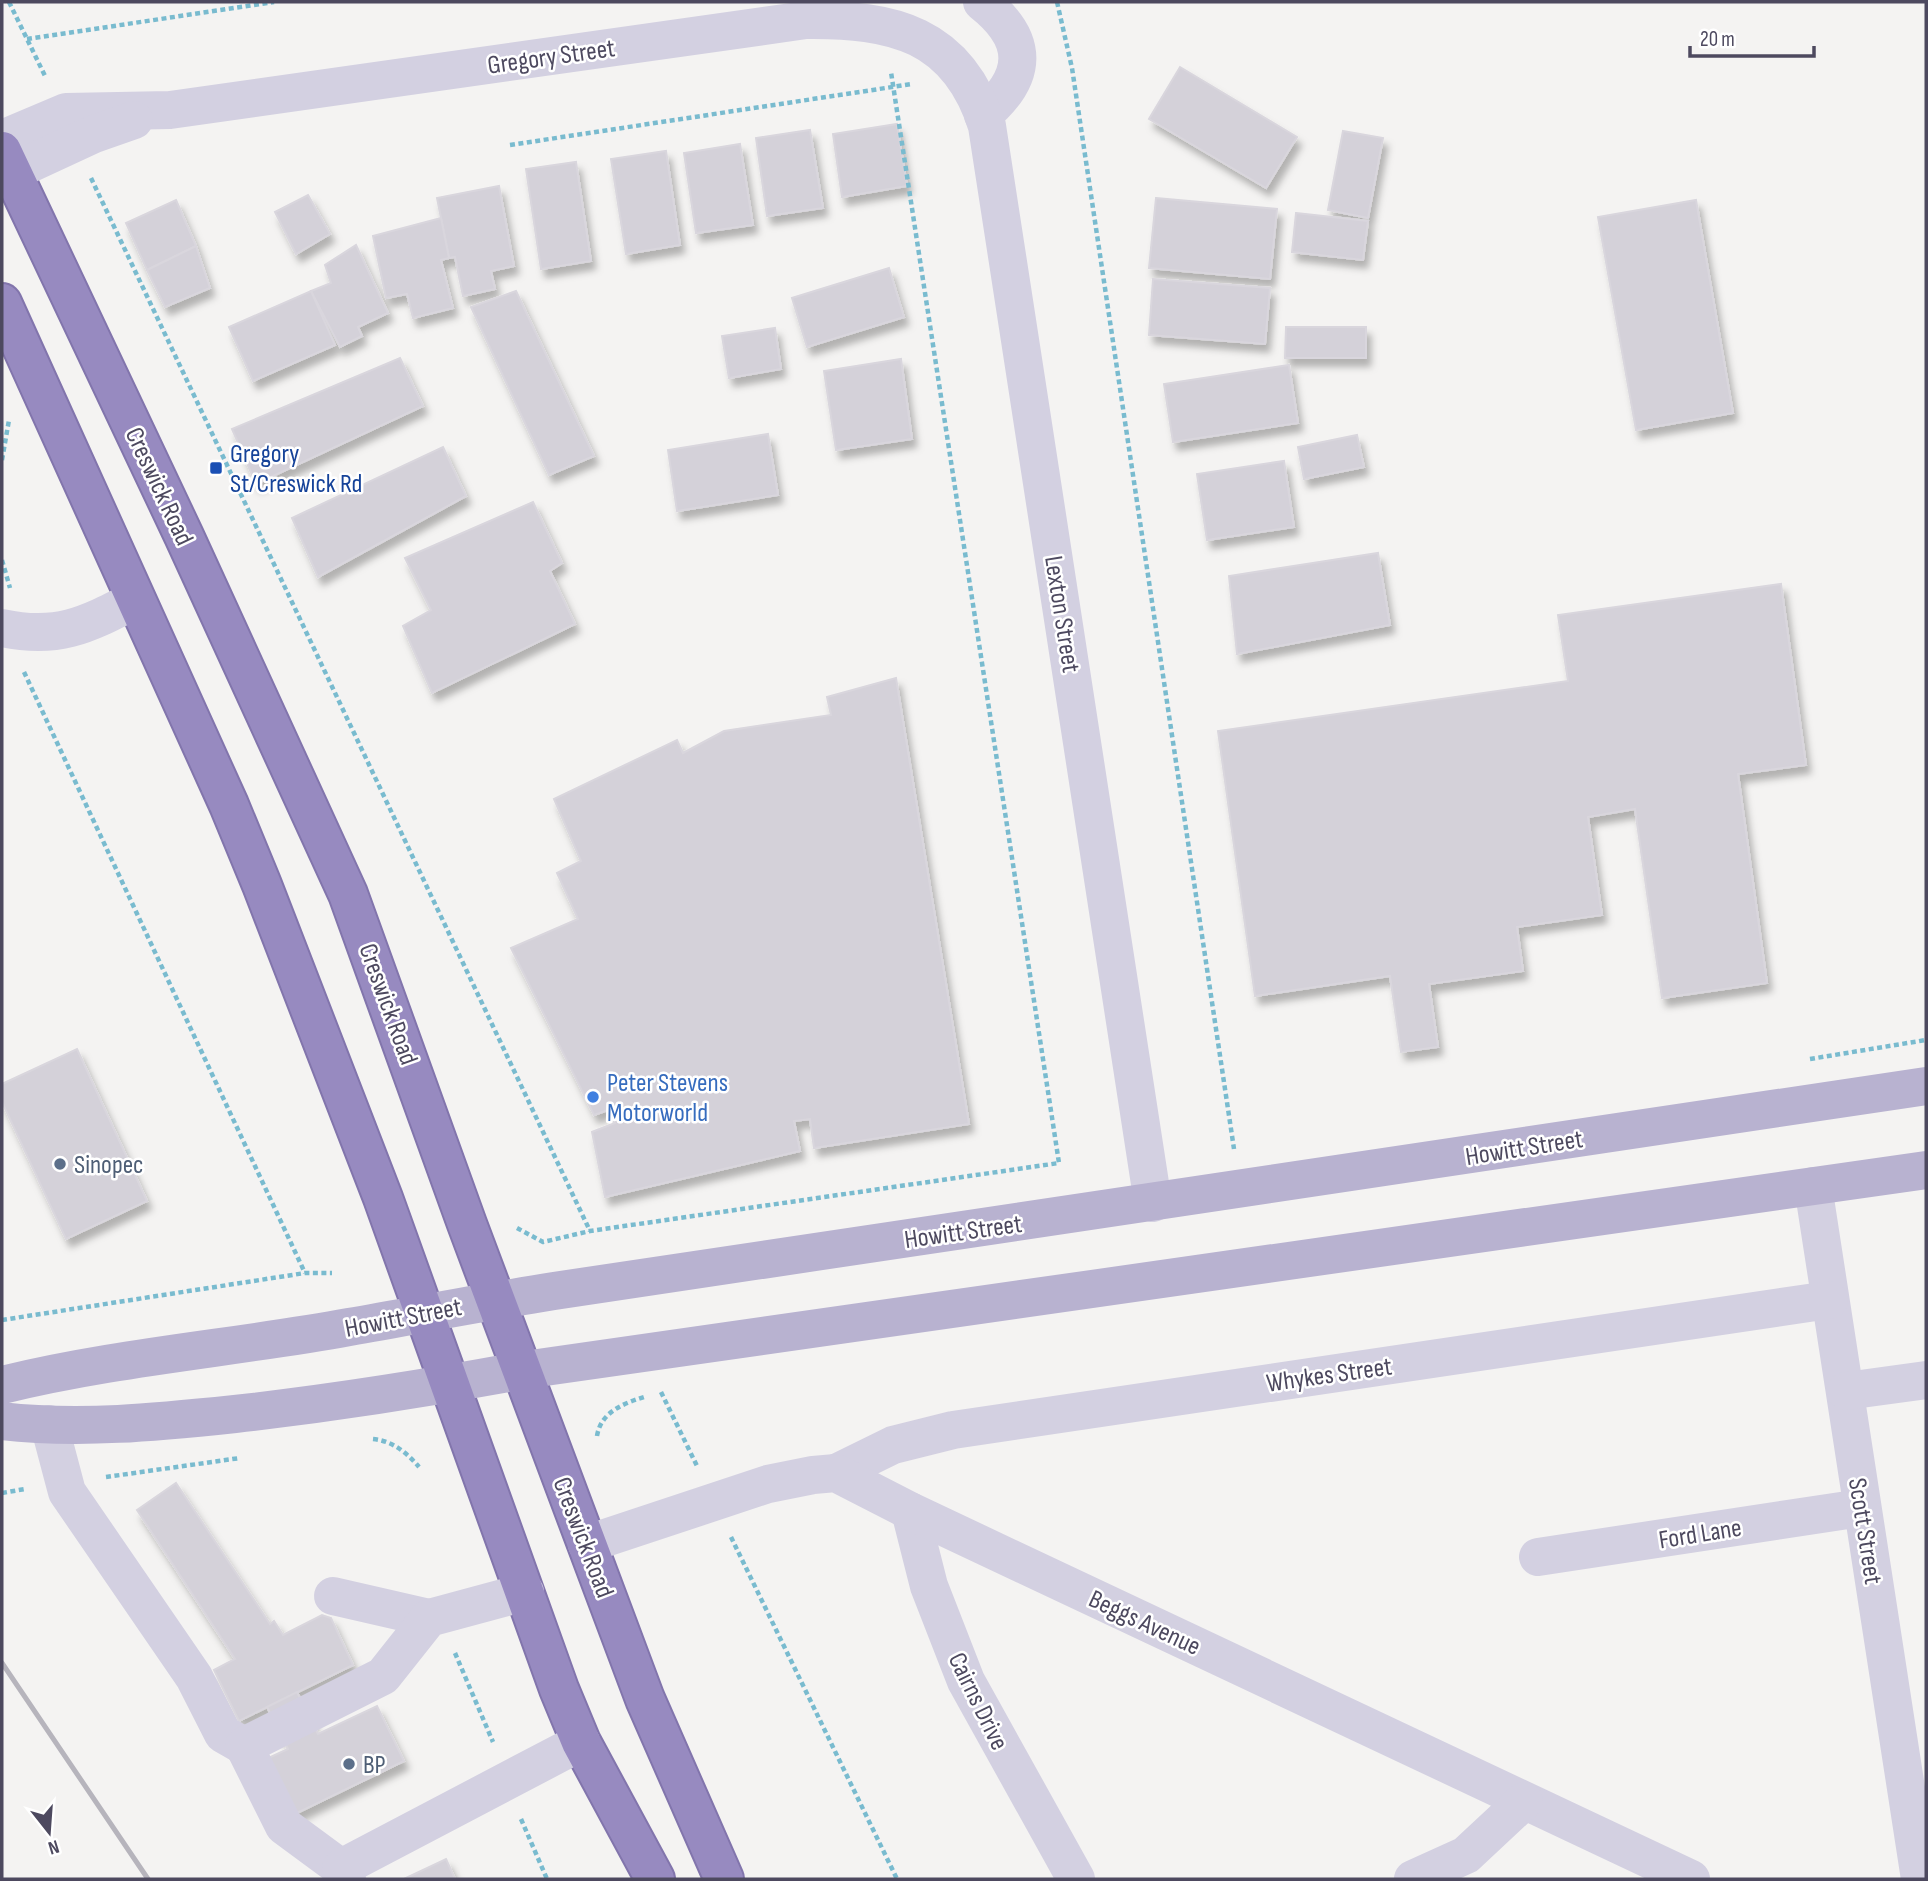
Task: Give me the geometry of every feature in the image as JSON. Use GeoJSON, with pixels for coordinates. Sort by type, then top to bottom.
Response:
{"type":"FeatureCollection","features":[{"type":"Feature","properties":{"kind":"highway","name":"Creswick Road"},"geometry":{"type":"LineString","coordinates":[[4,159],[196,561],[348,894],[645,1699],[724,1879]]}},
{"type":"Feature","properties":{"kind":"highway"},"geometry":{"type":"LineString","coordinates":[[2,303],[229,805],[383,1198],[422,1312],[581,1742],[655,1879]]}},
{"type":"Feature","properties":{"kind":"main road","name":"Howitt Street"},"geometry":{"type":"LineString","coordinates":[[2,1385],[70,1370],[350,1327],[496,1300],[1926,1086]]}},
{"type":"Feature","properties":{"kind":"main road"},"geometry":{"type":"LineString","coordinates":[[2,1421],[125,1424],[192,1419],[1926,1170]]}},
{"type":"Feature","properties":{"kind":"street"},"geometry":{"type":"LineString","coordinates":[[759,27],[813,2]]}},
{"type":"Feature","properties":{"kind":"street"},"geometry":{"type":"LineString","coordinates":[[982,2],[1006,30],[1014,44],[1018,65],[1008,92],[983,115]]}},
{"type":"Feature","properties":{"kind":"street","name":"Gregory Street"},"geometry":{"type":"LineString","coordinates":[[4,159],[69,128],[170,110],[806,20],[869,22],[898,29],[929,43]]}},
{"type":"Feature","properties":{"kind":"street","name":"Lexton Street"},"geometry":{"type":"LineString","coordinates":[[929,43],[965,79],[983,115],[1153,1203]]}},
{"type":"Feature","properties":{"kind":"street"},"geometry":{"type":"LineString","coordinates":[[7,629],[43,633],[73,629],[135,600]]}},
{"type":"Feature","properties":{"kind":"street","name":"Scott Street"},"geometry":{"type":"LineString","coordinates":[[1813,1186],[1920,1877]]}},
{"type":"Feature","properties":{"kind":"street","name":"Whykes Street"},"geometry":{"type":"LineString","coordinates":[[836,1473],[893,1445],[953,1430],[1829,1300]]}},
{"type":"Feature","properties":{"kind":"street"},"geometry":{"type":"LineString","coordinates":[[1846,1391],[1926,1380]]}},
{"type":"Feature","properties":{"kind":"street"},"geometry":{"type":"LineString","coordinates":[[50,1424],[67,1492],[194,1677],[223,1734],[244,1746],[284,1826],[344,1873],[507,1780],[581,1742]]}},
{"type":"Feature","properties":{"kind":"street"},"geometry":{"type":"LineString","coordinates":[[587,1544],[786,1479],[836,1473]]}},
{"type":"Feature","properties":{"kind":"street","name":"Beggs Avenue"},"geometry":{"type":"LineString","coordinates":[[836,1473],[910,1511],[1691,1879]]}},
{"type":"Feature","properties":{"kind":"street","name":"Ford Lane"},"geometry":{"type":"LineString","coordinates":[[1538,1557],[1861,1508]]}},
{"type":"Feature","properties":{"kind":"street","name":"Cairns Drive"},"geometry":{"type":"LineString","coordinates":[[910,1511],[929,1586],[966,1681],[1076,1879]]}},
{"type":"Feature","properties":{"kind":"street"},"geometry":{"type":"LineString","coordinates":[[333,1596],[435,1617],[525,1592]]}},
{"type":"Feature","properties":{"kind":"street"},"geometry":{"type":"LineString","coordinates":[[244,1746],[383,1676],[435,1617]]}},
{"type":"Feature","properties":{"kind":"street"},"geometry":{"type":"LineString","coordinates":[[1413,1879],[1466,1855],[1524,1801]]}},
{"type":"Feature","properties":{"kind":"path"},"geometry":{"type":"LineString","coordinates":[[9,2],[590,1231]]}},
{"type":"Feature","properties":{"kind":"path"},"geometry":{"type":"LineString","coordinates":[[27,39],[274,2]]}},
{"type":"Feature","properties":{"kind":"path"},"geometry":{"type":"LineString","coordinates":[[1057,2],[1072,68],[1140,509],[1233,1150]]}},
{"type":"Feature","properties":{"kind":"path"},"geometry":{"type":"LineString","coordinates":[[517,1228],[542,1242],[590,1231],[1059,1163],[962,517],[891,72]]}},
{"type":"Feature","properties":{"kind":"path"},"geometry":{"type":"LineString","coordinates":[[510,145],[916,83]]}},
{"type":"Feature","properties":{"kind":"path"},"geometry":{"type":"LineString","coordinates":[[2,561],[10,586],[7,629],[20,665],[305,1273]]}},
{"type":"Feature","properties":{"kind":"path"},"geometry":{"type":"LineString","coordinates":[[2,1320],[305,1273],[332,1273]]}},
{"type":"Feature","properties":{"kind":"path"},"geometry":{"type":"LineString","coordinates":[[597,1436],[602,1421],[608,1415],[630,1402],[661,1392],[897,1879]]}},
{"type":"Feature","properties":{"kind":"path"},"geometry":{"type":"LineString","coordinates":[[370,1439],[392,1444],[407,1453],[419,1467]]}},
{"type":"Feature","properties":{"kind":"path"},"geometry":{"type":"LineString","coordinates":[[2,1493],[250,1456]]}},
{"type":"Feature","properties":{"kind":"path"},"geometry":{"type":"LineString","coordinates":[[435,1617],[507,1780],[547,1879]]}},
{"type":"Feature","properties":{"kind":"building"},"geometry":{"type":"Polygon","coordinates":[[[1180,67],[1297,137],[1266,188],[1149,119],[1180,67]]]}},
{"type":"Feature","properties":{"kind":"building"},"geometry":{"type":"Polygon","coordinates":[[[897,124],[907,186],[842,197],[833,134],[897,124]]]}},
{"type":"Feature","properties":{"kind":"building"},"geometry":{"type":"Polygon","coordinates":[[[810,130],[823,208],[767,216],[756,138],[810,130]]]}},
{"type":"Feature","properties":{"kind":"building"},"geometry":{"type":"Polygon","coordinates":[[[1343,131],[1383,138],[1368,218],[1328,210],[1343,131]]]}},
{"type":"Feature","properties":{"kind":"building"},"geometry":{"type":"Polygon","coordinates":[[[740,144],[753,225],[696,233],[684,153],[740,144]]]}},
{"type":"Feature","properties":{"kind":"building"},"geometry":{"type":"Polygon","coordinates":[[[666,151],[680,245],[626,254],[611,159],[666,151]]]}},
{"type":"Feature","properties":{"kind":"building"},"geometry":{"type":"Polygon","coordinates":[[[576,162],[591,261],[541,269],[526,169],[576,162]]]}},
{"type":"Feature","properties":{"kind":"building"},"geometry":{"type":"Polygon","coordinates":[[[499,186],[514,266],[491,271],[495,289],[463,296],[455,257],[449,258],[437,198],[499,186]]]}},
{"type":"Feature","properties":{"kind":"building"},"geometry":{"type":"Polygon","coordinates":[[[308,195],[330,234],[296,254],[275,212],[308,195]]]}},
{"type":"Feature","properties":{"kind":"building"},"geometry":{"type":"Polygon","coordinates":[[[1156,198],[1277,209],[1270,279],[1149,268],[1156,198]]]}},
{"type":"Feature","properties":{"kind":"building"},"geometry":{"type":"Polygon","coordinates":[[[176,200],[196,246],[147,270],[126,223],[176,200]]]}},
{"type":"Feature","properties":{"kind":"building"},"geometry":{"type":"Polygon","coordinates":[[[1696,200],[1733,413],[1636,430],[1598,217],[1696,200]]]}},
{"type":"Feature","properties":{"kind":"building"},"geometry":{"type":"Polygon","coordinates":[[[1296,213],[1368,221],[1363,260],[1292,252],[1296,213]]]}},
{"type":"Feature","properties":{"kind":"building"},"geometry":{"type":"Polygon","coordinates":[[[441,218],[449,258],[441,260],[453,308],[413,318],[407,294],[386,298],[373,236],[441,218]]]}},
{"type":"Feature","properties":{"kind":"building"},"geometry":{"type":"Polygon","coordinates":[[[356,245],[388,313],[358,327],[362,336],[340,347],[311,291],[331,283],[325,265],[356,245]]]}},
{"type":"Feature","properties":{"kind":"building"},"geometry":{"type":"Polygon","coordinates":[[[196,246],[210,288],[165,307],[147,270],[196,246]]]}},
{"type":"Feature","properties":{"kind":"building"},"geometry":{"type":"Polygon","coordinates":[[[889,268],[904,317],[807,347],[792,298],[889,268]]]}},
{"type":"Feature","properties":{"kind":"building"},"geometry":{"type":"Polygon","coordinates":[[[1153,279],[1270,288],[1265,344],[1149,335],[1153,279]]]}},
{"type":"Feature","properties":{"kind":"building"},"geometry":{"type":"Polygon","coordinates":[[[311,291],[335,345],[253,381],[229,327],[311,291]]]}},
{"type":"Feature","properties":{"kind":"building"},"geometry":{"type":"Polygon","coordinates":[[[516,291],[594,456],[549,475],[471,307],[516,291]]]}},
{"type":"Feature","properties":{"kind":"building"},"geometry":{"type":"Polygon","coordinates":[[[1286,327],[1366,327],[1366,358],[1285,358],[1286,327]]]}},
{"type":"Feature","properties":{"kind":"building"},"geometry":{"type":"Polygon","coordinates":[[[775,328],[781,369],[729,378],[722,336],[775,328]]]}},
{"type":"Feature","properties":{"kind":"building"},"geometry":{"type":"Polygon","coordinates":[[[400,358],[423,406],[256,484],[232,429],[400,358]]]}},
{"type":"Feature","properties":{"kind":"building"},"geometry":{"type":"Polygon","coordinates":[[[901,359],[912,439],[836,450],[824,371],[901,359]]]}},
{"type":"Feature","properties":{"kind":"building"},"geometry":{"type":"Polygon","coordinates":[[[1289,365],[1298,423],[1173,442],[1164,384],[1289,365]]]}},
{"type":"Feature","properties":{"kind":"building"},"geometry":{"type":"Polygon","coordinates":[[[768,434],[778,495],[677,511],[668,450],[768,434]]]}},
{"type":"Feature","properties":{"kind":"building"},"geometry":{"type":"Polygon","coordinates":[[[1357,435],[1364,467],[1304,479],[1298,447],[1357,435]]]}},
{"type":"Feature","properties":{"kind":"building"},"geometry":{"type":"Polygon","coordinates":[[[443,447],[466,496],[318,577],[292,518],[443,447]]]}},
{"type":"Feature","properties":{"kind":"building"},"geometry":{"type":"Polygon","coordinates":[[[1284,461],[1294,527],[1207,540],[1197,474],[1284,461]]]}},
{"type":"Feature","properties":{"kind":"building"},"geometry":{"type":"Polygon","coordinates":[[[533,502],[562,563],[550,571],[575,624],[432,693],[403,626],[431,610],[405,558],[533,502]]]}},
{"type":"Feature","properties":{"kind":"building"},"geometry":{"type":"Polygon","coordinates":[[[1378,553],[1390,625],[1237,654],[1229,576],[1378,553]]]}},
{"type":"Feature","properties":{"kind":"building"},"geometry":{"type":"Polygon","coordinates":[[[1781,584],[1806,765],[1738,774],[1767,983],[1662,998],[1635,809],[1588,817],[1602,915],[1517,927],[1523,971],[1429,984],[1438,1047],[1401,1052],[1390,976],[1255,996],[1218,731],[1568,681],[1558,615],[1781,584]]]}},
{"type":"Feature","properties":{"kind":"building"},"geometry":{"type":"Polygon","coordinates":[[[896,678],[969,1124],[814,1148],[810,1119],[794,1121],[800,1151],[605,1197],[592,1132],[615,1123],[608,1110],[594,1115],[511,948],[578,919],[557,873],[581,861],[554,799],[677,740],[683,753],[724,731],[831,715],[827,697],[896,678]]]}},
{"type":"Feature","properties":{"kind":"building"},"geometry":{"type":"Polygon","coordinates":[[[77,1049],[147,1201],[66,1239],[2,1102],[2,1084],[77,1049]]]}},
{"type":"Feature","properties":{"kind":"building"},"geometry":{"type":"Polygon","coordinates":[[[176,1483],[270,1624],[274,1621],[283,1635],[322,1615],[331,1618],[353,1665],[239,1721],[214,1670],[235,1659],[137,1510],[176,1483]]]}},
{"type":"Feature","properties":{"kind":"building"},"geometry":{"type":"Polygon","coordinates":[[[297,1692],[318,1734],[377,1706],[404,1761],[291,1816],[264,1760],[288,1749],[267,1707],[297,1692]]]}},
{"type":"Feature","properties":{"kind":"building"},"geometry":{"type":"Polygon","coordinates":[[[446,1859],[455,1879],[404,1879],[446,1859]]]}},
{"type":"Feature","properties":{"kind":"railway"},"geometry":{"type":"LineString","coordinates":[[2,1663],[148,1879]]}},
{"type":"Feature","properties":{"kind":"place","name":"Gregory St/Creswick Rd"},"geometry":{"type":"Point","coordinates":[216,468]}},
{"type":"Feature","properties":{"kind":"place","name":"Peter Stevens Motorworld"},"geometry":{"type":"Point","coordinates":[593,1097]}},
{"type":"Feature","properties":{"kind":"place","name":"Sinopec"},"geometry":{"type":"Point","coordinates":[60,1164]}},
{"type":"Feature","properties":{"kind":"place","name":"BP"},"geometry":{"type":"Point","coordinates":[349,1764]}}]}
